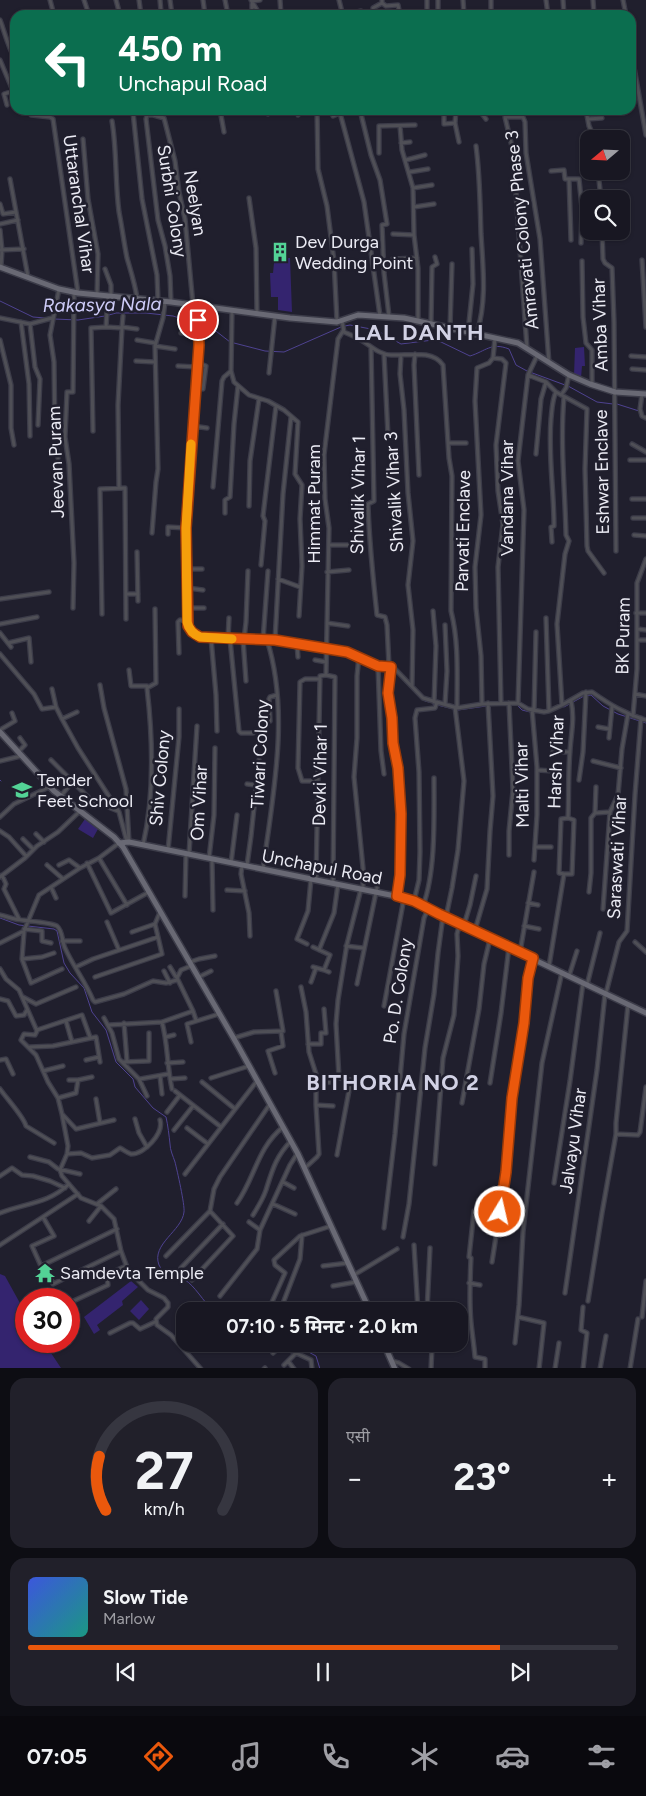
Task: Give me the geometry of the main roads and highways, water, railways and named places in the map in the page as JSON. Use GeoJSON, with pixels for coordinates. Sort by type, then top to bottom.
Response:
{"type":"FeatureCollection","features":[{"type":"Feature","properties":{"kind":"waterway","name":"Rakasya Nala"},"geometry":{"type":"LineString","coordinates":[[0,301],[33,317],[45,318]]}},
{"type":"Feature","properties":{"kind":"waterway","name":"Rakasya Nala"},"geometry":{"type":"LineString","coordinates":[[109,315],[116,313],[146,313],[173,316],[196,323]]}},
{"type":"Feature","properties":{"kind":"waterway","name":"Rakasya Nala"},"geometry":{"type":"LineString","coordinates":[[54,319],[78,320],[105,316]]}},
{"type":"Feature","properties":{"kind":"waterway","name":"Rakasya Nala"},"geometry":{"type":"LineString","coordinates":[[200,323],[212,328],[230,342]]}},
{"type":"Feature","properties":{"kind":"waterway","name":"Rakasya Nala"},"geometry":{"type":"LineString","coordinates":[[345,326],[350,325],[376,330],[401,344],[433,340],[470,356],[489,348],[503,347],[509,349],[516,365],[565,385]]}},
{"type":"Feature","properties":{"kind":"waterway","name":"Rakasya Nala"},"geometry":{"type":"LineString","coordinates":[[234,343],[265,351],[284,352],[341,327]]}},
{"type":"Feature","properties":{"kind":"waterway","name":"Rakasya Nala"},"geometry":{"type":"LineString","coordinates":[[568,386],[597,402],[613,404]]}},
{"type":"Feature","properties":{"kind":"waterway","name":"Rakasya Nala"},"geometry":{"type":"LineString","coordinates":[[617,404],[639,411]]}},
{"type":"Feature","properties":{"kind":"waterway"},"geometry":{"type":"LineString","coordinates":[[564,707],[584,696],[591,695],[603,706],[618,714],[646,723]]}},
{"type":"Feature","properties":{"kind":"waterway"},"geometry":{"type":"LineString","coordinates":[[425,701],[429,702]]}},
{"type":"Feature","properties":{"kind":"waterway"},"geometry":{"type":"LineString","coordinates":[[433,704],[454,709]]}},
{"type":"Feature","properties":{"kind":"waterway"},"geometry":{"type":"LineString","coordinates":[[511,705],[517,705],[522,710],[530,712]]}},
{"type":"Feature","properties":{"kind":"waterway"},"geometry":{"type":"LineString","coordinates":[[458,710],[486,706]]}},
{"type":"Feature","properties":{"kind":"waterway"},"geometry":{"type":"LineString","coordinates":[[0,918],[19,925],[54,929],[57,931],[64,963],[70,973],[84,988],[92,1012],[106,1030],[116,1062],[133,1079],[135,1087],[153,1108],[166,1117],[170,1148],[179,1179],[184,1212],[182,1219],[159,1251],[159,1265],[167,1273],[188,1282],[205,1302]]}},
{"type":"Feature","properties":{"kind":"waterway"},"geometry":{"type":"LineString","coordinates":[[309,1352],[316,1356],[320,1368]]}},
{"type":"Feature","properties":{"kind":"place","name":"Dev Durga Wedding Point"},"geometry":{"type":"Point","coordinates":[280,252]}},
{"type":"Feature","properties":{"kind":"place","name":"Tender Feet School"},"geometry":{"type":"Point","coordinates":[22,790]}},
{"type":"Feature","properties":{"kind":"place","name":"Samdevta Temple"},"geometry":{"type":"Point","coordinates":[45,1273]}},
{"type":"Feature","properties":{"kind":"district","name":"LAL DANTH"},"geometry":{"type":"Point","coordinates":[419,332]}},
{"type":"Feature","properties":{"kind":"district","name":"BITHORIA NO 2"},"geometry":{"type":"Point","coordinates":[393,1082]}}]}
